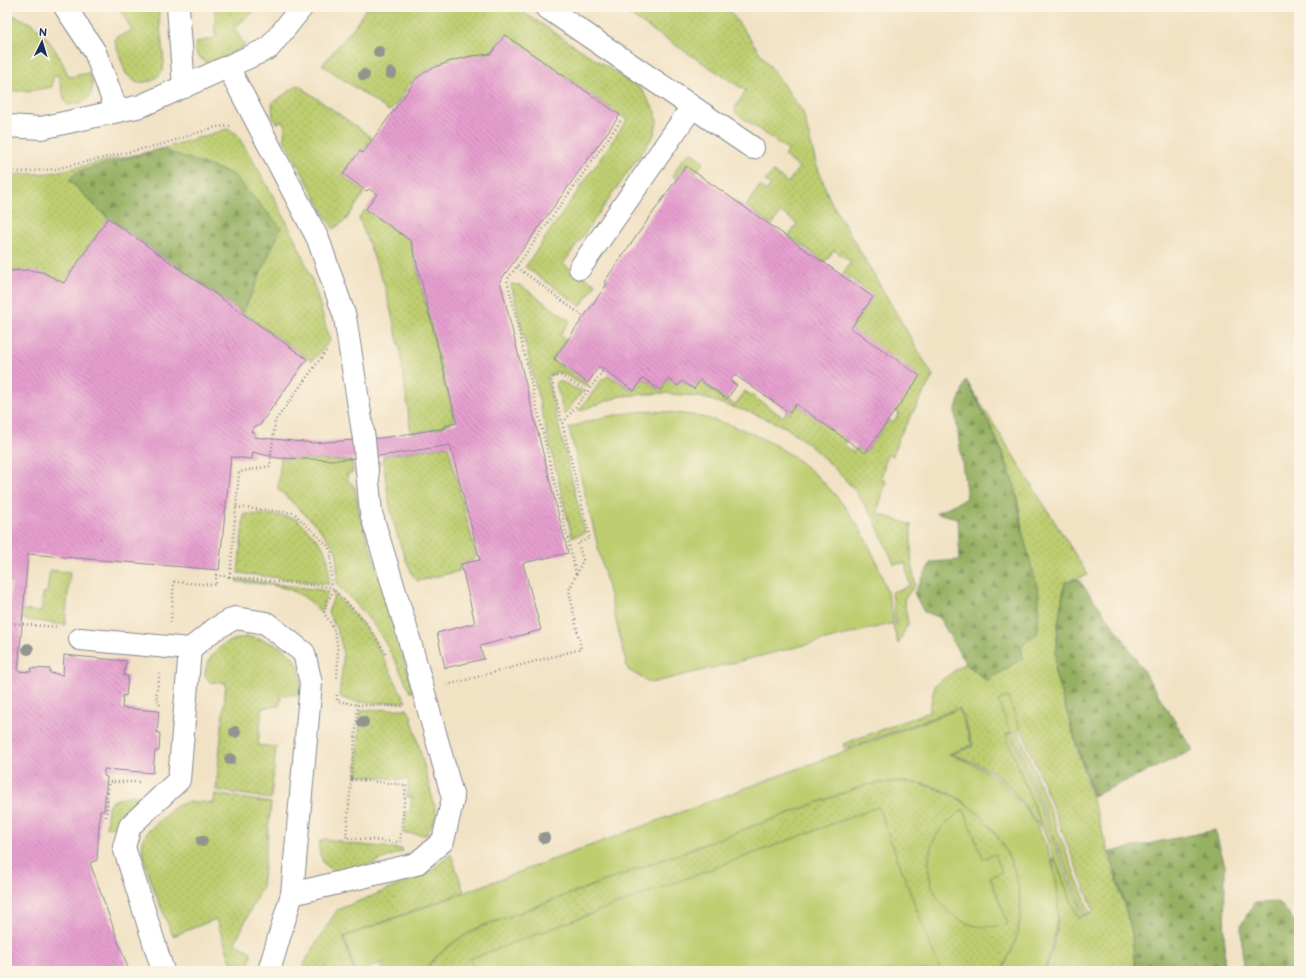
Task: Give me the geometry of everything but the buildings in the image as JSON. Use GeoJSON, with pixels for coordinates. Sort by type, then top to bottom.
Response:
{"type":"FeatureCollection","features":[{"type":"Feature","properties":{"kind":"lane"},"geometry":{"type":"LineString","coordinates":[[65,7],[95,52],[117,111]]}},
{"type":"Feature","properties":{"kind":"lane"},"geometry":{"type":"LineString","coordinates":[[178,7],[184,87]]}},
{"type":"Feature","properties":{"kind":"lane"},"geometry":{"type":"LineString","coordinates":[[7,126],[40,128],[141,106],[269,48],[302,7]]}},
{"type":"Feature","properties":{"kind":"lane"},"geometry":{"type":"LineString","coordinates":[[546,7],[753,148]]}},
{"type":"Feature","properties":{"kind":"lane"},"geometry":{"type":"LineString","coordinates":[[228,67],[318,239],[345,317],[364,439],[371,513],[406,628],[453,798],[443,841],[416,864],[292,894]]}},
{"type":"Feature","properties":{"kind":"lane"},"geometry":{"type":"LineString","coordinates":[[580,268],[692,107]]}},
{"type":"Feature","properties":{"kind":"lane"},"geometry":{"type":"LineString","coordinates":[[73,634],[190,649],[215,629],[235,618],[266,623],[304,653],[311,683],[292,894],[269,971]]}},
{"type":"Feature","properties":{"kind":"lane"},"geometry":{"type":"LineString","coordinates":[[163,971],[124,847],[130,826],[179,780],[190,649]]}},
{"type":"Feature","properties":{"kind":"path"},"geometry":{"type":"LineString","coordinates":[[576,575],[507,280],[622,119]]}},
{"type":"Feature","properties":{"kind":"path"},"geometry":{"type":"LineString","coordinates":[[7,170],[20,172],[55,169],[163,144],[216,127],[233,126],[237,129]]}},
{"type":"Feature","properties":{"kind":"path"},"geometry":{"type":"LineString","coordinates":[[517,267],[584,317]]}},
{"type":"Feature","properties":{"kind":"path"},"geometry":{"type":"LineString","coordinates":[[230,577],[239,472],[270,466],[275,421],[328,348]]}},
{"type":"Feature","properties":{"kind":"path"},"geometry":{"type":"LineString","coordinates":[[562,423],[604,370]]}},
{"type":"Feature","properties":{"kind":"path"},"geometry":{"type":"LineString","coordinates":[[449,691],[447,684],[581,649],[569,590],[583,560],[578,543],[590,538],[552,381],[554,376],[561,376],[587,392]]}},
{"type":"Feature","properties":{"kind":"path"},"geometry":{"type":"LineString","coordinates":[[236,507],[294,513],[328,546],[331,552],[331,587]]}},
{"type":"Feature","properties":{"kind":"path"},"geometry":{"type":"LineString","coordinates":[[171,624],[174,582],[216,584],[216,575],[331,587],[365,620],[387,657]]}},
{"type":"Feature","properties":{"kind":"path"},"geometry":{"type":"LineString","coordinates":[[334,590],[327,602],[324,614],[330,621],[339,650],[337,686]]}},
{"type":"Feature","properties":{"kind":"path"},"geometry":{"type":"LineString","coordinates":[[7,623],[73,634]]}},
{"type":"Feature","properties":{"kind":"path"},"geometry":{"type":"LineString","coordinates":[[162,709],[156,696],[161,668],[167,673]]}},
{"type":"Feature","properties":{"kind":"path"},"geometry":{"type":"LineString","coordinates":[[337,694],[337,701],[358,705],[405,706]]}},
{"type":"Feature","properties":{"kind":"path"},"geometry":{"type":"LineString","coordinates":[[358,705],[346,838],[437,845]]}},
{"type":"Feature","properties":{"kind":"path"},"geometry":{"type":"LineString","coordinates":[[351,779],[406,785],[400,842]]}},
{"type":"Feature","properties":{"kind":"path"},"geometry":{"type":"LineString","coordinates":[[106,820],[109,782],[141,782]]}},
{"type":"Feature","properties":{"kind":"green space"},"geometry":{"type":"Polygon","coordinates":[[[118,7],[158,7],[164,62],[163,71],[152,81],[137,83],[126,74],[115,42],[116,38],[132,30],[118,7]]]}},
{"type":"Feature","properties":{"kind":"green space"},"geometry":{"type":"Polygon","coordinates":[[[215,7],[259,7],[234,28],[245,46],[210,64],[198,56],[195,46],[197,42],[215,38],[215,7]]]}},
{"type":"Feature","properties":{"kind":"green space"},"geometry":{"type":"Polygon","coordinates":[[[367,7],[515,7],[641,89],[656,112],[657,122],[654,135],[563,264],[596,284],[581,306],[525,267],[627,120],[505,33],[490,53],[468,55],[447,61],[436,65],[418,76],[389,111],[322,65],[355,26],[367,7]]]}},
{"type":"Feature","properties":{"kind":"green space"},"geometry":{"type":"Polygon","coordinates":[[[617,7],[727,7],[803,112],[816,163],[829,198],[933,376],[898,439],[893,456],[887,455],[881,479],[886,481],[877,513],[911,525],[911,555],[915,585],[904,600],[908,624],[898,644],[893,625],[896,624],[892,592],[910,586],[905,563],[894,564],[874,519],[854,489],[829,463],[807,443],[787,428],[752,413],[700,397],[664,393],[621,396],[579,411],[603,378],[605,379],[608,375],[634,391],[643,378],[660,390],[668,379],[682,381],[693,389],[699,381],[735,405],[745,391],[783,417],[787,411],[790,413],[796,404],[848,440],[844,445],[853,452],[857,447],[865,453],[889,420],[893,422],[899,414],[895,411],[851,328],[874,296],[843,273],[851,262],[834,250],[825,262],[789,236],[797,224],[781,212],[772,225],[746,206],[760,186],[767,191],[771,185],[765,181],[773,172],[788,183],[799,167],[784,156],[788,150],[736,113],[735,107],[746,91],[617,7]]]}},
{"type":"Feature","properties":{"kind":"green space"},"geometry":{"type":"Polygon","coordinates":[[[7,13],[28,22],[43,34],[58,54],[69,77],[88,73],[92,80],[92,90],[91,94],[85,101],[78,104],[68,105],[65,101],[58,75],[53,77],[52,87],[28,91],[7,91],[7,13]]]}},
{"type":"Feature","properties":{"kind":"green space"},"geometry":{"type":"Polygon","coordinates":[[[298,85],[371,137],[371,140],[363,152],[359,149],[342,175],[365,192],[346,220],[333,229],[284,139],[285,126],[282,121],[277,123],[273,118],[272,103],[298,85]]]}},
{"type":"Feature","properties":{"kind":"green space"},"geometry":{"type":"Polygon","coordinates":[[[227,129],[236,133],[268,186],[296,242],[312,280],[330,341],[312,361],[243,313],[280,228],[69,180],[108,218],[64,283],[43,273],[22,270],[7,271],[7,175],[51,173],[161,149],[227,129]]]}},
{"type":"Feature","properties":{"kind":"green space"},"geometry":{"type":"Polygon","coordinates":[[[161,149],[233,174],[281,228],[243,313],[108,218],[69,180],[77,172],[161,149]]]}},
{"type":"Feature","properties":{"kind":"green space"},"geometry":{"type":"Polygon","coordinates":[[[691,152],[704,162],[696,172],[686,165],[676,178],[672,176],[683,159],[691,152]]]}},
{"type":"Feature","properties":{"kind":"green space"},"geometry":{"type":"Polygon","coordinates":[[[365,210],[410,241],[455,421],[444,425],[444,427],[411,433],[400,349],[385,287],[359,218],[365,210]]]}},
{"type":"Feature","properties":{"kind":"green space"},"geometry":{"type":"Polygon","coordinates":[[[511,284],[520,285],[570,321],[560,335],[566,340],[552,360],[589,385],[584,386],[562,373],[555,372],[547,378],[585,533],[572,537],[511,284]]]}},
{"type":"Feature","properties":{"kind":"green space"},"geometry":{"type":"Polygon","coordinates":[[[966,380],[1088,575],[1065,582],[1058,624],[1055,673],[1132,932],[1135,971],[1045,971],[1051,956],[1057,928],[1058,915],[1057,888],[1052,858],[1054,858],[1078,918],[1094,911],[1021,728],[1006,735],[1041,825],[1039,827],[1020,800],[997,776],[981,766],[952,754],[973,746],[960,708],[845,749],[843,744],[929,712],[935,685],[965,663],[987,681],[1021,646],[1023,564],[1021,522],[1018,503],[1010,471],[999,444],[987,418],[966,380]]]}},
{"type":"Feature","properties":{"kind":"green space"},"geometry":{"type":"Polygon","coordinates":[[[966,380],[992,429],[1015,486],[1022,531],[1039,594],[1038,633],[1021,646],[1023,658],[987,681],[965,663],[939,617],[924,612],[914,593],[931,562],[960,560],[958,518],[936,513],[967,498],[955,411],[966,380]]]}},
{"type":"Feature","properties":{"kind":"green space"},"geometry":{"type":"Polygon","coordinates":[[[560,381],[582,392],[564,415],[556,384],[556,382],[560,381]]]}},
{"type":"Feature","properties":{"kind":"green space"},"geometry":{"type":"Polygon","coordinates":[[[648,411],[695,416],[738,428],[777,446],[811,471],[841,501],[864,537],[882,578],[894,623],[651,683],[628,670],[569,428],[608,416],[648,411]]]}},
{"type":"Feature","properties":{"kind":"green space"},"geometry":{"type":"Polygon","coordinates":[[[448,446],[476,555],[475,559],[459,565],[460,571],[418,581],[411,571],[397,535],[388,496],[383,456],[448,446]]]}},
{"type":"Feature","properties":{"kind":"green space"},"geometry":{"type":"Polygon","coordinates":[[[281,458],[352,461],[353,473],[347,474],[348,480],[355,487],[360,516],[387,599],[413,692],[410,692],[380,634],[361,610],[337,585],[337,554],[334,547],[316,525],[278,489],[281,458]]]}},
{"type":"Feature","properties":{"kind":"green space"},"geometry":{"type":"Polygon","coordinates":[[[244,514],[281,516],[293,518],[299,521],[319,542],[326,554],[329,566],[329,584],[238,573],[244,514]]]}},
{"type":"Feature","properties":{"kind":"green space"},"geometry":{"type":"Polygon","coordinates":[[[50,570],[70,572],[65,625],[21,619],[22,610],[41,612],[43,593],[47,592],[50,570]]]}},
{"type":"Feature","properties":{"kind":"green space"},"geometry":{"type":"Polygon","coordinates":[[[237,579],[328,591],[321,613],[312,603],[293,591],[272,585],[237,582],[237,579]]]}},
{"type":"Feature","properties":{"kind":"green space"},"geometry":{"type":"Polygon","coordinates":[[[1078,579],[1120,634],[1193,750],[1093,796],[1055,673],[1058,624],[1065,582],[1078,579]]]}},
{"type":"Feature","properties":{"kind":"green space"},"geometry":{"type":"Polygon","coordinates":[[[335,594],[373,638],[406,702],[362,702],[345,699],[340,696],[343,652],[334,623],[328,612],[335,594]]]}},
{"type":"Feature","properties":{"kind":"green space"},"geometry":{"type":"Polygon","coordinates":[[[246,637],[264,640],[282,648],[295,660],[301,678],[300,694],[281,695],[280,706],[262,708],[258,745],[276,747],[271,799],[216,790],[226,683],[210,682],[205,675],[209,660],[219,648],[231,641],[246,637]]]}},
{"type":"Feature","properties":{"kind":"green space"},"geometry":{"type":"Polygon","coordinates":[[[1008,697],[1020,729],[1018,730],[1090,913],[1085,915],[1013,732],[1011,733],[998,701],[1008,697]]]}},
{"type":"Feature","properties":{"kind":"green space"},"geometry":{"type":"Polygon","coordinates":[[[407,709],[411,716],[437,815],[426,835],[403,833],[406,812],[410,812],[412,797],[407,797],[409,780],[356,775],[361,710],[407,709]]]}},
{"type":"Feature","properties":{"kind":"green space"},"geometry":{"type":"Polygon","coordinates":[[[959,709],[972,745],[949,754],[982,769],[1007,788],[1032,818],[1042,836],[1049,854],[1055,873],[1058,893],[1058,912],[1053,942],[1044,971],[1002,971],[1016,940],[1020,920],[1020,897],[1016,875],[1007,854],[996,834],[981,816],[963,802],[944,791],[922,784],[886,782],[865,785],[480,927],[449,946],[436,957],[424,971],[380,971],[385,962],[361,971],[355,971],[344,937],[959,709]]]}},
{"type":"Feature","properties":{"kind":"green space"},"geometry":{"type":"Polygon","coordinates":[[[1011,733],[1083,916],[1078,918],[1006,735],[1011,733]]]}},
{"type":"Feature","properties":{"kind":"green space"},"geometry":{"type":"Polygon","coordinates":[[[900,781],[936,788],[964,802],[992,829],[1003,845],[1017,882],[1020,901],[1020,920],[1016,940],[1002,971],[424,971],[436,957],[449,946],[480,927],[865,785],[900,781]]]}},
{"type":"Feature","properties":{"kind":"green space"},"geometry":{"type":"Polygon","coordinates":[[[215,794],[271,803],[262,886],[235,943],[251,952],[251,958],[246,971],[234,971],[216,919],[173,936],[153,887],[144,860],[143,840],[146,834],[168,812],[185,803],[214,803],[215,794]]]}},
{"type":"Feature","properties":{"kind":"green space"},"geometry":{"type":"Polygon","coordinates":[[[132,795],[140,797],[128,808],[113,827],[106,827],[108,807],[112,801],[132,795]]]}},
{"type":"Feature","properties":{"kind":"green space"},"geometry":{"type":"Polygon","coordinates":[[[878,807],[940,971],[475,971],[470,959],[878,807]]]}},
{"type":"Feature","properties":{"kind":"green space"},"geometry":{"type":"Polygon","coordinates":[[[964,810],[983,859],[995,854],[1002,872],[990,877],[1008,924],[985,927],[964,922],[943,906],[931,882],[929,855],[933,842],[946,823],[964,810]]]}},
{"type":"Feature","properties":{"kind":"green space"},"geometry":{"type":"Polygon","coordinates":[[[1215,830],[1225,866],[1224,971],[1135,971],[1132,932],[1110,852],[1215,830]]]}},
{"type":"Feature","properties":{"kind":"green space"},"geometry":{"type":"Polygon","coordinates":[[[324,839],[341,841],[341,843],[402,849],[403,851],[363,867],[342,873],[331,870],[321,858],[319,842],[324,839]]]}},
{"type":"Feature","properties":{"kind":"green space"},"geometry":{"type":"Polygon","coordinates":[[[451,854],[464,892],[343,937],[354,971],[302,971],[307,958],[337,910],[427,874],[451,854]]]}},
{"type":"Feature","properties":{"kind":"green space"},"geometry":{"type":"Polygon","coordinates":[[[1279,902],[1299,927],[1299,971],[1243,971],[1241,925],[1254,903],[1279,902]]]}}]}
